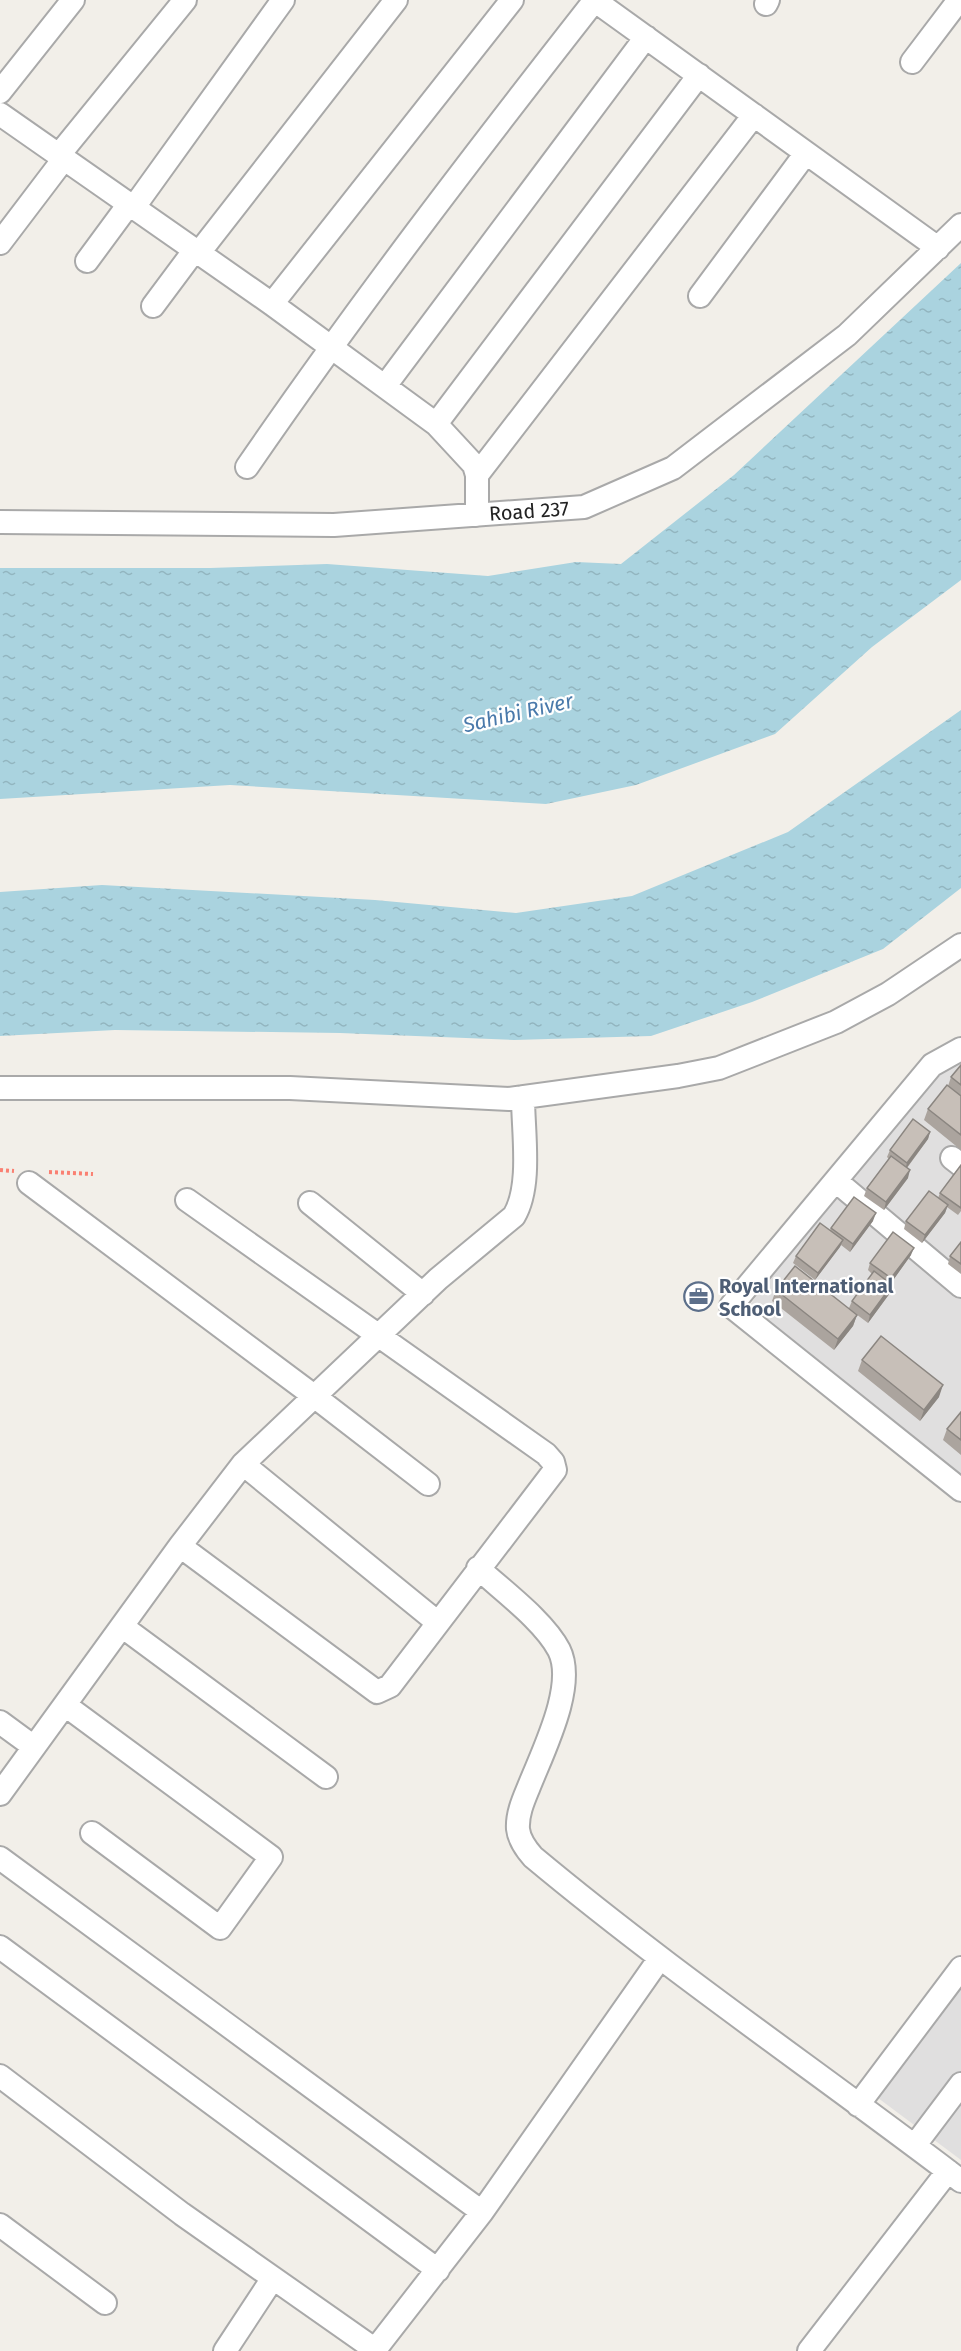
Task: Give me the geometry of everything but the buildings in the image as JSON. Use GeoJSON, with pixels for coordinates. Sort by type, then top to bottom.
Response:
{"type":"FeatureCollection","features":[{"type":"Feature","properties":{"kind":"street"},"geometry":{"type":"LineString","coordinates":[[0,92],[73,0]]}},
{"type":"Feature","properties":{"kind":"street"},"geometry":{"type":"LineString","coordinates":[[0,243],[60,158],[185,0]]}},
{"type":"Feature","properties":{"kind":"street"},"geometry":{"type":"LineString","coordinates":[[87,261],[132,206],[283,0]]}},
{"type":"Feature","properties":{"kind":"street"},"geometry":{"type":"LineString","coordinates":[[153,306],[396,0]]}},
{"type":"Feature","properties":{"kind":"street"},"geometry":{"type":"LineString","coordinates":[[272,304],[512,0]]}},
{"type":"Feature","properties":{"kind":"street"},"geometry":{"type":"LineString","coordinates":[[247,467],[330,346],[478,149],[595,0],[938,248]]}},
{"type":"Feature","properties":{"kind":"street"},"geometry":{"type":"LineString","coordinates":[[912,63],[959,0]]}},
{"type":"Feature","properties":{"kind":"street"},"geometry":{"type":"LineString","coordinates":[[385,386],[646,37]]}},
{"type":"Feature","properties":{"kind":"street"},"geometry":{"type":"LineString","coordinates":[[436,424],[699,75]]}},
{"type":"Feature","properties":{"kind":"street"},"geometry":{"type":"LineString","coordinates":[[0,114],[272,304],[436,424],[474,465],[477,475],[477,515]]}},
{"type":"Feature","properties":{"kind":"street"},"geometry":{"type":"LineString","coordinates":[[477,475],[754,115]]}},
{"type":"Feature","properties":{"kind":"street"},"geometry":{"type":"LineString","coordinates":[[700,296],[806,153]]}},
{"type":"Feature","properties":{"kind":"street","name":"Road 237"},"geometry":{"type":"LineString","coordinates":[[0,522],[334,525],[584,507],[673,468],[847,334],[961,225]]}},
{"type":"Feature","properties":{"kind":"street"},"geometry":{"type":"LineString","coordinates":[[0,1088],[290,1088],[510,1099],[678,1076],[719,1068],[836,1022],[888,994],[961,945]]}},
{"type":"Feature","properties":{"kind":"street"},"geometry":{"type":"LineString","coordinates":[[961,1049],[932,1065],[731,1306],[961,1490]]}},
{"type":"Feature","properties":{"kind":"street"},"geometry":{"type":"LineString","coordinates":[[0,1794],[180,1546],[243,1464],[423,1293],[514,1216],[521,1205],[524,1186],[523,1096]]}},
{"type":"Feature","properties":{"kind":"street"},"geometry":{"type":"LineString","coordinates":[[31,1176],[428,1484]]}},
{"type":"Feature","properties":{"kind":"street"},"geometry":{"type":"LineString","coordinates":[[836,1180],[961,1286]]}},
{"type":"Feature","properties":{"kind":"street"},"geometry":{"type":"LineString","coordinates":[[180,1546],[378,1692],[390,1686],[555,1470],[553,1462],[546,1454],[380,1334],[187,1200]]}},
{"type":"Feature","properties":{"kind":"street"},"geometry":{"type":"LineString","coordinates":[[310,1203],[423,1293]]}},
{"type":"Feature","properties":{"kind":"street"},"geometry":{"type":"LineString","coordinates":[[243,1464],[437,1622]]}},
{"type":"Feature","properties":{"kind":"street"},"geometry":{"type":"LineString","coordinates":[[478,1568],[549,1634],[565,1665],[565,1683],[554,1719],[519,1812],[518,1829],[524,1846],[533,1857],[597,1910],[954,2176],[809,2351]]}},
{"type":"Feature","properties":{"kind":"street"},"geometry":{"type":"LineString","coordinates":[[123,1627],[326,1777]]}},
{"type":"Feature","properties":{"kind":"street"},"geometry":{"type":"LineString","coordinates":[[65,1705],[271,1857],[220,1928],[92,1833]]}},
{"type":"Feature","properties":{"kind":"street"},"geometry":{"type":"LineString","coordinates":[[0,1722],[34,1747]]}},
{"type":"Feature","properties":{"kind":"street"},"geometry":{"type":"LineString","coordinates":[[0,1858],[482,2212]]}},
{"type":"Feature","properties":{"kind":"street"},"geometry":{"type":"LineString","coordinates":[[0,1947],[438,2270]]}},
{"type":"Feature","properties":{"kind":"street"},"geometry":{"type":"LineString","coordinates":[[0,2076],[182,2214],[375,2350],[482,2212],[660,1958]]}},
{"type":"Feature","properties":{"kind":"street"},"geometry":{"type":"LineString","coordinates":[[858,2105],[961,1968]]}},
{"type":"Feature","properties":{"kind":"street"},"geometry":{"type":"LineString","coordinates":[[915,2145],[961,2084]]}},
{"type":"Feature","properties":{"kind":"street"},"geometry":{"type":"LineString","coordinates":[[0,2225],[105,2303]]}},
{"type":"Feature","properties":{"kind":"street"},"geometry":{"type":"LineString","coordinates":[[225,2351],[273,2278]]}},
{"type":"Feature","properties":{"kind":"path"},"geometry":{"type":"LineString","coordinates":[[0,1170],[31,1176],[93,1174]]}},
{"type":"Feature","properties":{"kind":"shaded area"},"geometry":{"type":"Polygon","coordinates":[[[961,1048],[961,1478],[744,1313],[920,1072],[961,1048]]]}},
{"type":"Feature","properties":{"kind":"shaded area"},"geometry":{"type":"Polygon","coordinates":[[[961,1969],[961,2160],[870,2092],[961,1969]]]}},
{"type":"Feature","properties":{"kind":"water","name":"Sahibi River"},"geometry":{"type":"Polygon","coordinates":[[[961,263],[961,580],[872,647],[775,734],[636,785],[546,804],[230,785],[0,799],[0,568],[210,568],[327,564],[488,576],[576,562],[621,564],[734,475],[961,263]]]}},
{"type":"Feature","properties":{"kind":"water"},"geometry":{"type":"Polygon","coordinates":[[[961,710],[961,888],[883,949],[752,1002],[651,1036],[514,1040],[340,1033],[115,1030],[0,1036],[0,892],[102,885],[375,900],[516,913],[632,896],[788,832],[961,710]]]}},
{"type":"Feature","properties":{"kind":"place","name":"Royal International School"},"geometry":{"type":"Point","coordinates":[698,1297]}}]}
